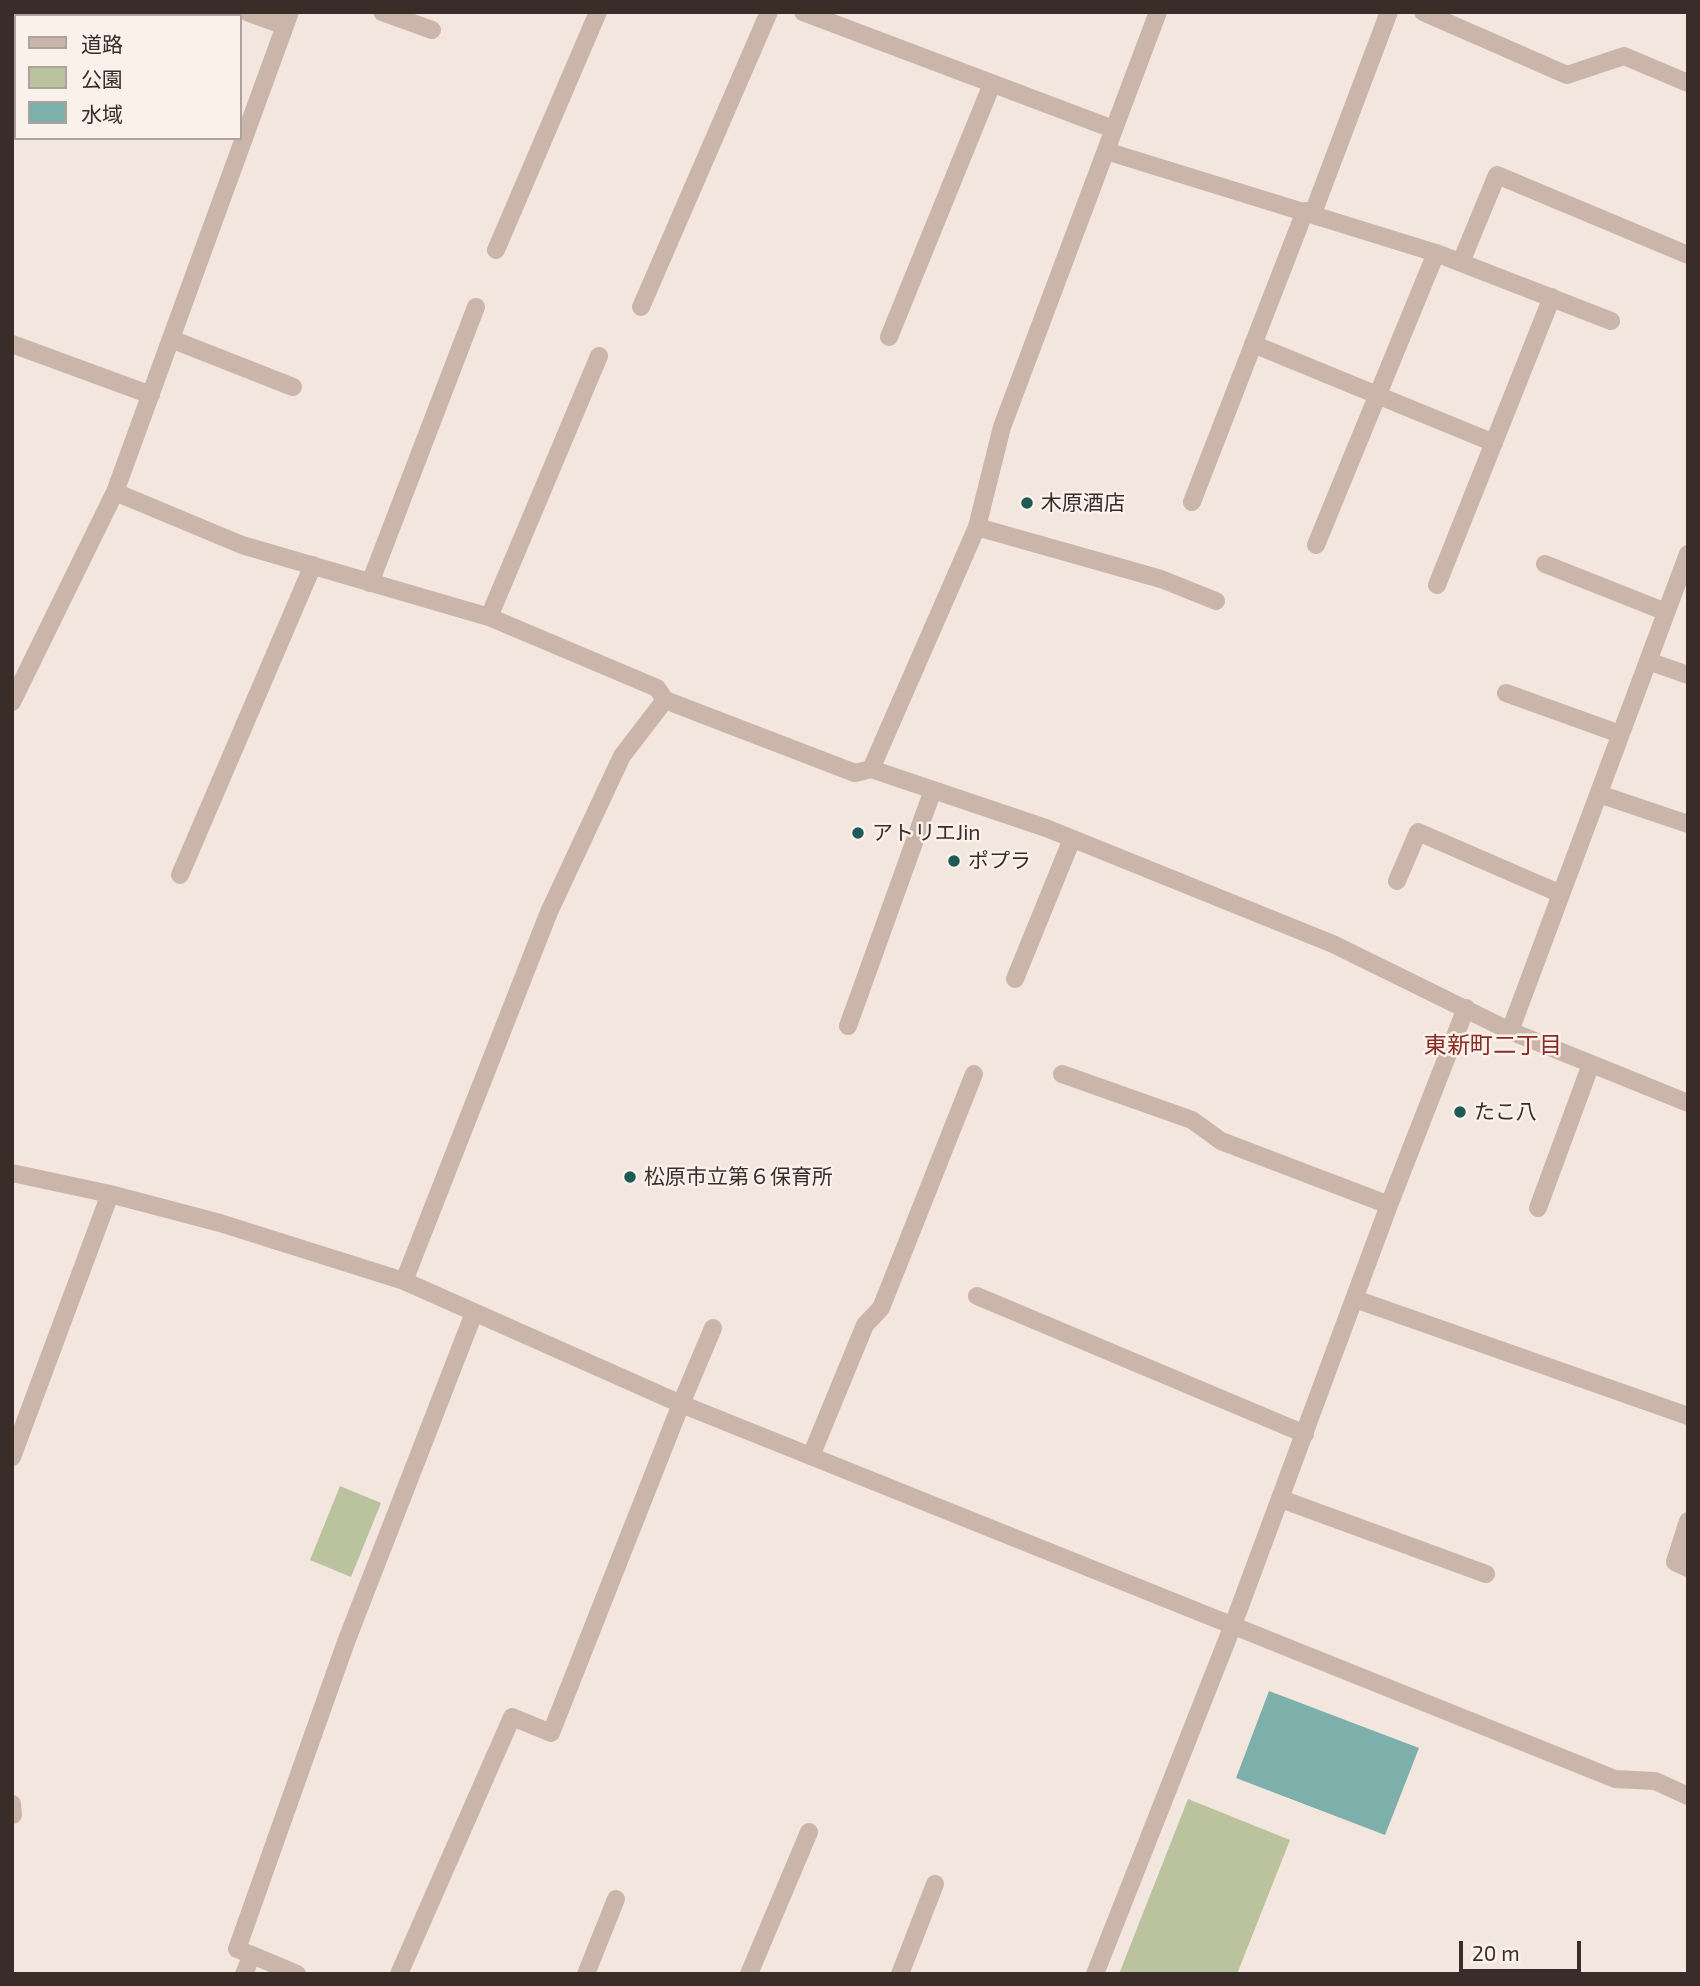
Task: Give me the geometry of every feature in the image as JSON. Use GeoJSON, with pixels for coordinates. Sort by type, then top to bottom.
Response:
{"type":"FeatureCollection","features":[{"type":"Feature","properties":{"kind":"street"},"geometry":{"type":"LineString","coordinates":[[12,702],[115,492],[287,19],[247,12]]}},
{"type":"Feature","properties":{"kind":"street"},"geometry":{"type":"LineString","coordinates":[[382,12],[432,30]]}},
{"type":"Feature","properties":{"kind":"street"},"geometry":{"type":"LineString","coordinates":[[496,250],[597,12]]}},
{"type":"Feature","properties":{"kind":"street"},"geometry":{"type":"LineString","coordinates":[[641,307],[769,12]]}},
{"type":"Feature","properties":{"kind":"street"},"geometry":{"type":"LineString","coordinates":[[803,12],[1113,130]]}},
{"type":"Feature","properties":{"kind":"street"},"geometry":{"type":"LineString","coordinates":[[871,769],[976,527],[1002,427],[1158,12]]}},
{"type":"Feature","properties":{"kind":"street"},"geometry":{"type":"LineString","coordinates":[[1192,502],[1253,344],[1389,12]]}},
{"type":"Feature","properties":{"kind":"street"},"geometry":{"type":"LineString","coordinates":[[1423,12],[1567,75],[1624,56],[1688,83]]}},
{"type":"Feature","properties":{"kind":"street"},"geometry":{"type":"LineString","coordinates":[[889,337],[992,84]]}},
{"type":"Feature","properties":{"kind":"street"},"geometry":{"type":"LineString","coordinates":[[1106,151],[1436,253],[1611,321]]}},
{"type":"Feature","properties":{"kind":"street"},"geometry":{"type":"LineString","coordinates":[[1461,262],[1497,175],[1688,255]]}},
{"type":"Feature","properties":{"kind":"street"},"geometry":{"type":"LineString","coordinates":[[1316,545],[1436,253]]}},
{"type":"Feature","properties":{"kind":"street"},"geometry":{"type":"LineString","coordinates":[[1437,585],[1552,297]]}},
{"type":"Feature","properties":{"kind":"street"},"geometry":{"type":"LineString","coordinates":[[370,583],[476,307]]}},
{"type":"Feature","properties":{"kind":"street"},"geometry":{"type":"LineString","coordinates":[[171,339],[293,387]]}},
{"type":"Feature","properties":{"kind":"street"},"geometry":{"type":"LineString","coordinates":[[12,344],[151,395]]}},
{"type":"Feature","properties":{"kind":"street"},"geometry":{"type":"LineString","coordinates":[[1253,344],[1494,443]]}},
{"type":"Feature","properties":{"kind":"street"},"geometry":{"type":"LineString","coordinates":[[489,617],[599,356]]}},
{"type":"Feature","properties":{"kind":"street"},"geometry":{"type":"LineString","coordinates":[[115,492],[242,545],[489,617],[657,688],[665,700],[855,773],[871,769],[1072,839],[1333,944],[1510,1031],[1688,1103]]}},
{"type":"Feature","properties":{"kind":"street"},"geometry":{"type":"LineString","coordinates":[[976,527],[1161,579],[1216,601]]}},
{"type":"Feature","properties":{"kind":"street"},"geometry":{"type":"LineString","coordinates":[[1510,1031],[1688,554]]}},
{"type":"Feature","properties":{"kind":"street"},"geometry":{"type":"LineString","coordinates":[[1545,564],[1666,612]]}},
{"type":"Feature","properties":{"kind":"street"},"geometry":{"type":"LineString","coordinates":[[180,876],[313,565]]}},
{"type":"Feature","properties":{"kind":"street"},"geometry":{"type":"LineString","coordinates":[[1648,661],[1688,676]]}},
{"type":"Feature","properties":{"kind":"street"},"geometry":{"type":"LineString","coordinates":[[1506,693],[1620,734]]}},
{"type":"Feature","properties":{"kind":"street"},"geometry":{"type":"LineString","coordinates":[[404,1281],[549,912],[622,756],[665,700]]}},
{"type":"Feature","properties":{"kind":"street"},"geometry":{"type":"LineString","coordinates":[[848,1026],[933,790]]}},
{"type":"Feature","properties":{"kind":"street"},"geometry":{"type":"LineString","coordinates":[[1599,794],[1688,824]]}},
{"type":"Feature","properties":{"kind":"street"},"geometry":{"type":"LineString","coordinates":[[1397,881],[1418,832],[1561,894]]}},
{"type":"Feature","properties":{"kind":"street"},"geometry":{"type":"LineString","coordinates":[[1015,979],[1072,839]]}},
{"type":"Feature","properties":{"kind":"street"},"geometry":{"type":"LineString","coordinates":[[1095,1974],[1234,1625],[1389,1205],[1466,1008]]}},
{"type":"Feature","properties":{"kind":"street"},"geometry":{"type":"LineString","coordinates":[[1538,1208],[1591,1064]]}},
{"type":"Feature","properties":{"kind":"street"},"geometry":{"type":"LineString","coordinates":[[811,1456],[865,1325],[881,1308],[974,1074]]}},
{"type":"Feature","properties":{"kind":"street"},"geometry":{"type":"LineString","coordinates":[[1062,1074],[1192,1120],[1221,1141],[1389,1205]]}},
{"type":"Feature","properties":{"kind":"street"},"geometry":{"type":"LineString","coordinates":[[12,1173],[110,1194],[220,1223],[404,1281],[681,1405],[1615,1779],[1654,1782],[1688,1796]]}},
{"type":"Feature","properties":{"kind":"street"},"geometry":{"type":"LineString","coordinates":[[12,1457],[110,1194]]}},
{"type":"Feature","properties":{"kind":"street"},"geometry":{"type":"LineString","coordinates":[[977,1296],[1305,1434]]}},
{"type":"Feature","properties":{"kind":"street"},"geometry":{"type":"LineString","coordinates":[[1354,1299],[1688,1416]]}},
{"type":"Feature","properties":{"kind":"street"},"geometry":{"type":"LineString","coordinates":[[297,1974],[237,1949],[346,1642],[474,1314]]}},
{"type":"Feature","properties":{"kind":"street"},"geometry":{"type":"LineString","coordinates":[[399,1974],[512,1717],[551,1732],[713,1328]]}},
{"type":"Feature","properties":{"kind":"street"},"geometry":{"type":"LineString","coordinates":[[1281,1499],[1486,1574]]}},
{"type":"Feature","properties":{"kind":"street"},"geometry":{"type":"LineString","coordinates":[[1688,1521],[1675,1562],[1688,1568]]}},
{"type":"Feature","properties":{"kind":"street"},"geometry":{"type":"LineString","coordinates":[[749,1974],[809,1832]]}},
{"type":"Feature","properties":{"kind":"street"},"geometry":{"type":"LineString","coordinates":[[900,1974],[935,1884]]}},
{"type":"Feature","properties":{"kind":"street"},"geometry":{"type":"LineString","coordinates":[[586,1974],[616,1899]]}},
{"type":"Feature","properties":{"kind":"street"},"geometry":{"type":"LineString","coordinates":[[244,1974],[252,1955]]}},
{"type":"Feature","properties":{"kind":"green space"},"geometry":{"type":"Polygon","coordinates":[[[340,1486],[381,1503],[351,1577],[310,1560],[340,1486]]]}},
{"type":"Feature","properties":{"kind":"green space"},"geometry":{"type":"Polygon","coordinates":[[[1188,1799],[1290,1840],[1237,1974],[1119,1974],[1188,1799]]]}},
{"type":"Feature","properties":{"kind":"water"},"geometry":{"type":"Polygon","coordinates":[[[1269,1691],[1419,1748],[1385,1835],[1236,1778],[1269,1691]]]}},
{"type":"Feature","properties":{"kind":"place","name":"木原酒店"},"geometry":{"type":"Point","coordinates":[1027,503]}},
{"type":"Feature","properties":{"kind":"place","name":"アトリエJin"},"geometry":{"type":"Point","coordinates":[858,833]}},
{"type":"Feature","properties":{"kind":"place","name":"ポプラ"},"geometry":{"type":"Point","coordinates":[954,861]}},
{"type":"Feature","properties":{"kind":"place","name":"たこ八"},"geometry":{"type":"Point","coordinates":[1460,1112]}},
{"type":"Feature","properties":{"kind":"place","name":"松原市立第６保育所"},"geometry":{"type":"Point","coordinates":[630,1177]}},
{"type":"Feature","properties":{"kind":"district","name":"東新町二丁目"},"geometry":{"type":"Point","coordinates":[1493,1045]}}]}
